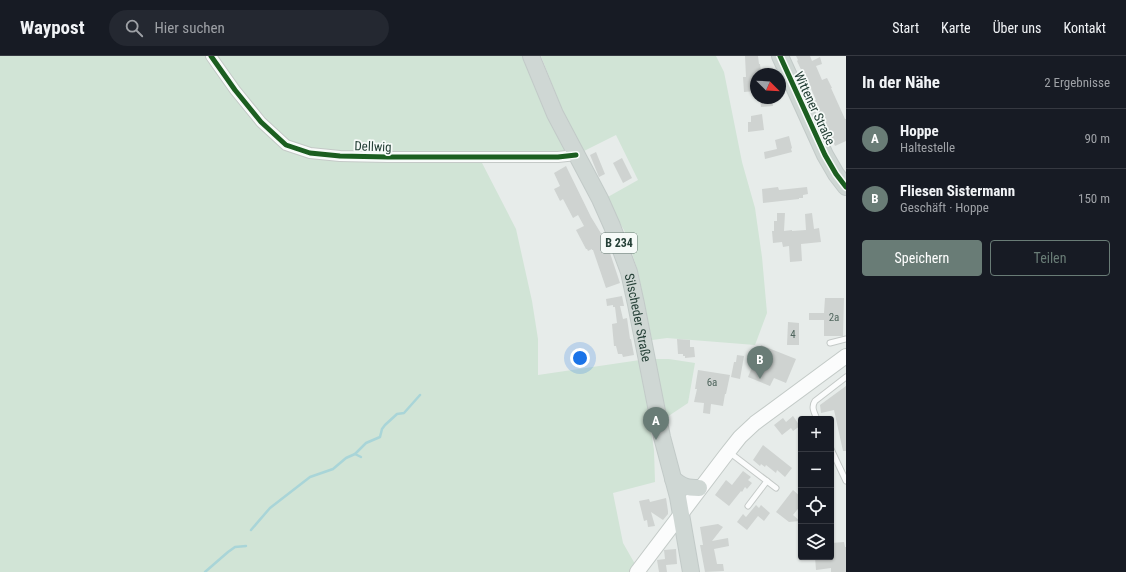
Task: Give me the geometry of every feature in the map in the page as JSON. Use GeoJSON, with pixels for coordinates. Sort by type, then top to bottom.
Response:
{"type":"FeatureCollection","features":[{"type":"Feature","properties":{"kind":"main road","name":"Silscheder Straße"},"geometry":{"type":"LineString","coordinates":[[531,56],[552,107],[600,199],[629,272],[662,437],[674,479],[691,572]]}},
{"type":"Feature","properties":{"kind":"main road","name":"Wittener Straße"},"geometry":{"type":"LineString","coordinates":[[780,56],[825,155],[836,174],[846,187]]}},
{"type":"Feature","properties":{"kind":"main road"},"geometry":{"type":"LineString","coordinates":[[637,572],[699,488],[745,432],[846,356]]}},
{"type":"Feature","properties":{"kind":"main road"},"geometry":{"type":"LineString","coordinates":[[674,479],[682,486],[699,488]]}},
{"type":"Feature","properties":{"kind":"street","name":"Dellwig"},"geometry":{"type":"LineString","coordinates":[[211,56],[261,122],[286,144],[310,153],[340,156],[388,157],[558,157],[576,154]]}},
{"type":"Feature","properties":{"kind":"lane"},"geometry":{"type":"LineString","coordinates":[[830,343],[846,339]]}},
{"type":"Feature","properties":{"kind":"lane"},"geometry":{"type":"LineString","coordinates":[[816,416],[813,410],[815,401],[846,377]]}},
{"type":"Feature","properties":{"kind":"lane"},"geometry":{"type":"LineString","coordinates":[[728,451],[776,488]]}},
{"type":"Feature","properties":{"kind":"lane"},"geometry":{"type":"LineString","coordinates":[[832,452],[846,481]]}},
{"type":"Feature","properties":{"kind":"lane"},"geometry":{"type":"LineString","coordinates":[[748,506],[767,481]]}},
{"type":"Feature","properties":{"kind":"green space"},"geometry":{"type":"Polygon","coordinates":[[[0,56],[523,56],[567,150],[565,153],[481,161],[516,229],[532,301],[538,339],[538,375],[640,360],[654,450],[655,482],[613,493],[623,543],[635,564],[629,572],[0,572],[0,56]]]}},
{"type":"Feature","properties":{"kind":"green space"},"geometry":{"type":"Polygon","coordinates":[[[541,56],[716,56],[724,72],[742,162],[755,208],[762,257],[767,313],[755,345],[667,338],[652,340],[638,272],[626,234],[606,198],[638,180],[616,135],[582,152],[559,102],[541,56]]]}},
{"type":"Feature","properties":{"kind":"green space"},"geometry":{"type":"Polygon","coordinates":[[[654,359],[669,359],[695,363],[688,403],[667,417],[654,359]]]}},
{"type":"Feature","properties":{"kind":"building"},"geometry":{"type":"Polygon","coordinates":[[[745,56],[758,56],[760,68],[750,68],[750,92],[744,92],[743,77],[746,77],[745,56]]]}},
{"type":"Feature","properties":{"kind":"building"},"geometry":{"type":"Polygon","coordinates":[[[796,56],[810,56],[812,61],[820,57],[822,64],[816,66],[822,80],[827,78],[846,119],[846,141],[835,146],[814,101],[816,100],[796,56]]]}},
{"type":"Feature","properties":{"kind":"building"},"geometry":{"type":"Polygon","coordinates":[[[761,104],[773,104],[773,106],[761,107],[761,104]]]}},
{"type":"Feature","properties":{"kind":"building"},"geometry":{"type":"Polygon","coordinates":[[[762,114],[764,130],[748,132],[748,122],[751,122],[751,116],[762,114]]]}},
{"type":"Feature","properties":{"kind":"building"},"geometry":{"type":"Polygon","coordinates":[[[789,136],[792,152],[765,159],[764,152],[777,149],[775,140],[789,136]]]}},
{"type":"Feature","properties":{"kind":"building"},"geometry":{"type":"Polygon","coordinates":[[[596,152],[605,174],[599,177],[590,155],[596,152]]]}},
{"type":"Feature","properties":{"kind":"building"},"geometry":{"type":"Polygon","coordinates":[[[622,158],[632,178],[623,183],[613,163],[622,158]]]}},
{"type":"Feature","properties":{"kind":"building"},"geometry":{"type":"Polygon","coordinates":[[[566,166],[591,217],[602,235],[620,283],[606,288],[593,250],[588,251],[586,249],[576,230],[584,226],[578,215],[573,218],[563,199],[560,201],[554,189],[560,186],[554,173],[566,166]]]}},
{"type":"Feature","properties":{"kind":"building"},"geometry":{"type":"Polygon","coordinates":[[[778,187],[779,190],[807,187],[808,194],[803,195],[803,198],[799,199],[763,203],[762,189],[778,187]]]}},
{"type":"Feature","properties":{"kind":"building"},"geometry":{"type":"Polygon","coordinates":[[[777,213],[785,213],[784,231],[792,231],[806,230],[805,214],[812,213],[814,229],[819,228],[821,242],[801,244],[802,261],[790,262],[789,246],[783,247],[782,242],[773,243],[772,231],[774,231],[774,221],[777,221],[777,213]]]}},
{"type":"Feature","properties":{"kind":"building"},"geometry":{"type":"Polygon","coordinates":[[[622,296],[624,306],[620,306],[623,319],[627,318],[634,355],[623,357],[622,354],[618,354],[616,346],[614,346],[612,324],[617,323],[615,307],[613,307],[613,305],[607,306],[606,299],[622,296]]]}},
{"type":"Feature","properties":{"kind":"building"},"geometry":{"type":"Polygon","coordinates":[[[825,298],[844,298],[843,336],[824,336],[824,320],[809,320],[809,313],[824,313],[825,298]]]}},
{"type":"Feature","properties":{"kind":"building"},"geometry":{"type":"Polygon","coordinates":[[[788,322],[799,323],[799,345],[787,345],[788,322]]]}},
{"type":"Feature","properties":{"kind":"building"},"geometry":{"type":"Polygon","coordinates":[[[677,339],[690,340],[690,347],[694,347],[695,357],[685,358],[683,354],[678,354],[677,339]]]}},
{"type":"Feature","properties":{"kind":"building"},"geometry":{"type":"Polygon","coordinates":[[[761,345],[796,359],[786,383],[774,378],[770,386],[748,377],[761,345]]]}},
{"type":"Feature","properties":{"kind":"building"},"geometry":{"type":"Polygon","coordinates":[[[737,355],[744,356],[740,379],[731,377],[737,355]]]}},
{"type":"Feature","properties":{"kind":"building"},"geometry":{"type":"Polygon","coordinates":[[[698,370],[730,375],[723,406],[711,404],[710,414],[703,413],[704,403],[694,402],[697,389],[695,389],[698,370]]]}},
{"type":"Feature","properties":{"kind":"building"},"geometry":{"type":"Polygon","coordinates":[[[846,386],[846,451],[843,451],[834,410],[821,413],[820,405],[846,386]]]}},
{"type":"Feature","properties":{"kind":"building"},"geometry":{"type":"Polygon","coordinates":[[[793,416],[798,423],[798,427],[793,431],[791,428],[782,435],[774,425],[783,418],[786,422],[793,416]]]}},
{"type":"Feature","properties":{"kind":"building"},"geometry":{"type":"Polygon","coordinates":[[[763,445],[792,468],[785,477],[777,470],[776,473],[766,465],[765,467],[761,464],[760,466],[753,460],[763,445]]]}},
{"type":"Feature","properties":{"kind":"building"},"geometry":{"type":"Polygon","coordinates":[[[743,471],[751,477],[748,480],[752,483],[747,489],[745,487],[742,492],[741,491],[729,506],[715,495],[726,480],[732,485],[743,471]]]}},
{"type":"Feature","properties":{"kind":"building"},"geometry":{"type":"Polygon","coordinates":[[[793,490],[798,494],[798,509],[793,515],[798,521],[789,522],[776,512],[793,490]]]}},
{"type":"Feature","properties":{"kind":"building"},"geometry":{"type":"Polygon","coordinates":[[[666,498],[668,514],[663,520],[651,512],[655,526],[648,527],[647,520],[644,521],[639,501],[649,499],[650,502],[666,498]]]}},
{"type":"Feature","properties":{"kind":"building"},"geometry":{"type":"Polygon","coordinates":[[[756,505],[759,508],[761,505],[770,513],[764,521],[758,516],[747,530],[737,522],[743,514],[746,517],[756,505]]]}},
{"type":"Feature","properties":{"kind":"building"},"geometry":{"type":"Polygon","coordinates":[[[718,524],[723,527],[712,541],[728,538],[729,546],[714,549],[717,564],[723,564],[724,571],[705,572],[700,545],[703,545],[700,527],[718,524]]]}},
{"type":"Feature","properties":{"kind":"building"},"geometry":{"type":"Polygon","coordinates":[[[844,542],[846,547],[846,572],[831,572],[831,568],[816,570],[815,560],[834,560],[834,543],[844,542]]]}},
{"type":"Feature","properties":{"kind":"building"},"geometry":{"type":"Polygon","coordinates":[[[676,549],[677,564],[666,565],[667,572],[659,572],[657,560],[665,559],[664,550],[676,549]]]}},
{"type":"Feature","properties":{"kind":"waterway"},"geometry":{"type":"LineString","coordinates":[[251,530],[270,508],[310,477],[333,469],[346,458],[355,454],[366,443],[380,437],[382,429],[385,425],[397,414],[404,413],[420,395]]}},
{"type":"Feature","properties":{"kind":"waterway"},"geometry":{"type":"LineString","coordinates":[[355,454],[361,457]]}},
{"type":"Feature","properties":{"kind":"waterway"},"geometry":{"type":"LineString","coordinates":[[205,572],[235,547],[246,546]]}},
{"type":"Feature","properties":{"kind":"cycle path"},"geometry":{"type":"LineString","coordinates":[[211,56],[235,90],[261,122],[286,145],[310,153],[340,156],[388,157],[558,157],[576,155]]}},
{"type":"Feature","properties":{"kind":"cycle path"},"geometry":{"type":"LineString","coordinates":[[780,56],[825,155],[836,174],[846,187]]}},
{"type":"Feature","properties":{"kind":"place","name":"Fliesen Sistermann"},"geometry":{"type":"Point","coordinates":[760,379]}},
{"type":"Feature","properties":{"kind":"place","name":"Hoppe"},"geometry":{"type":"Point","coordinates":[656,440]}}]}
